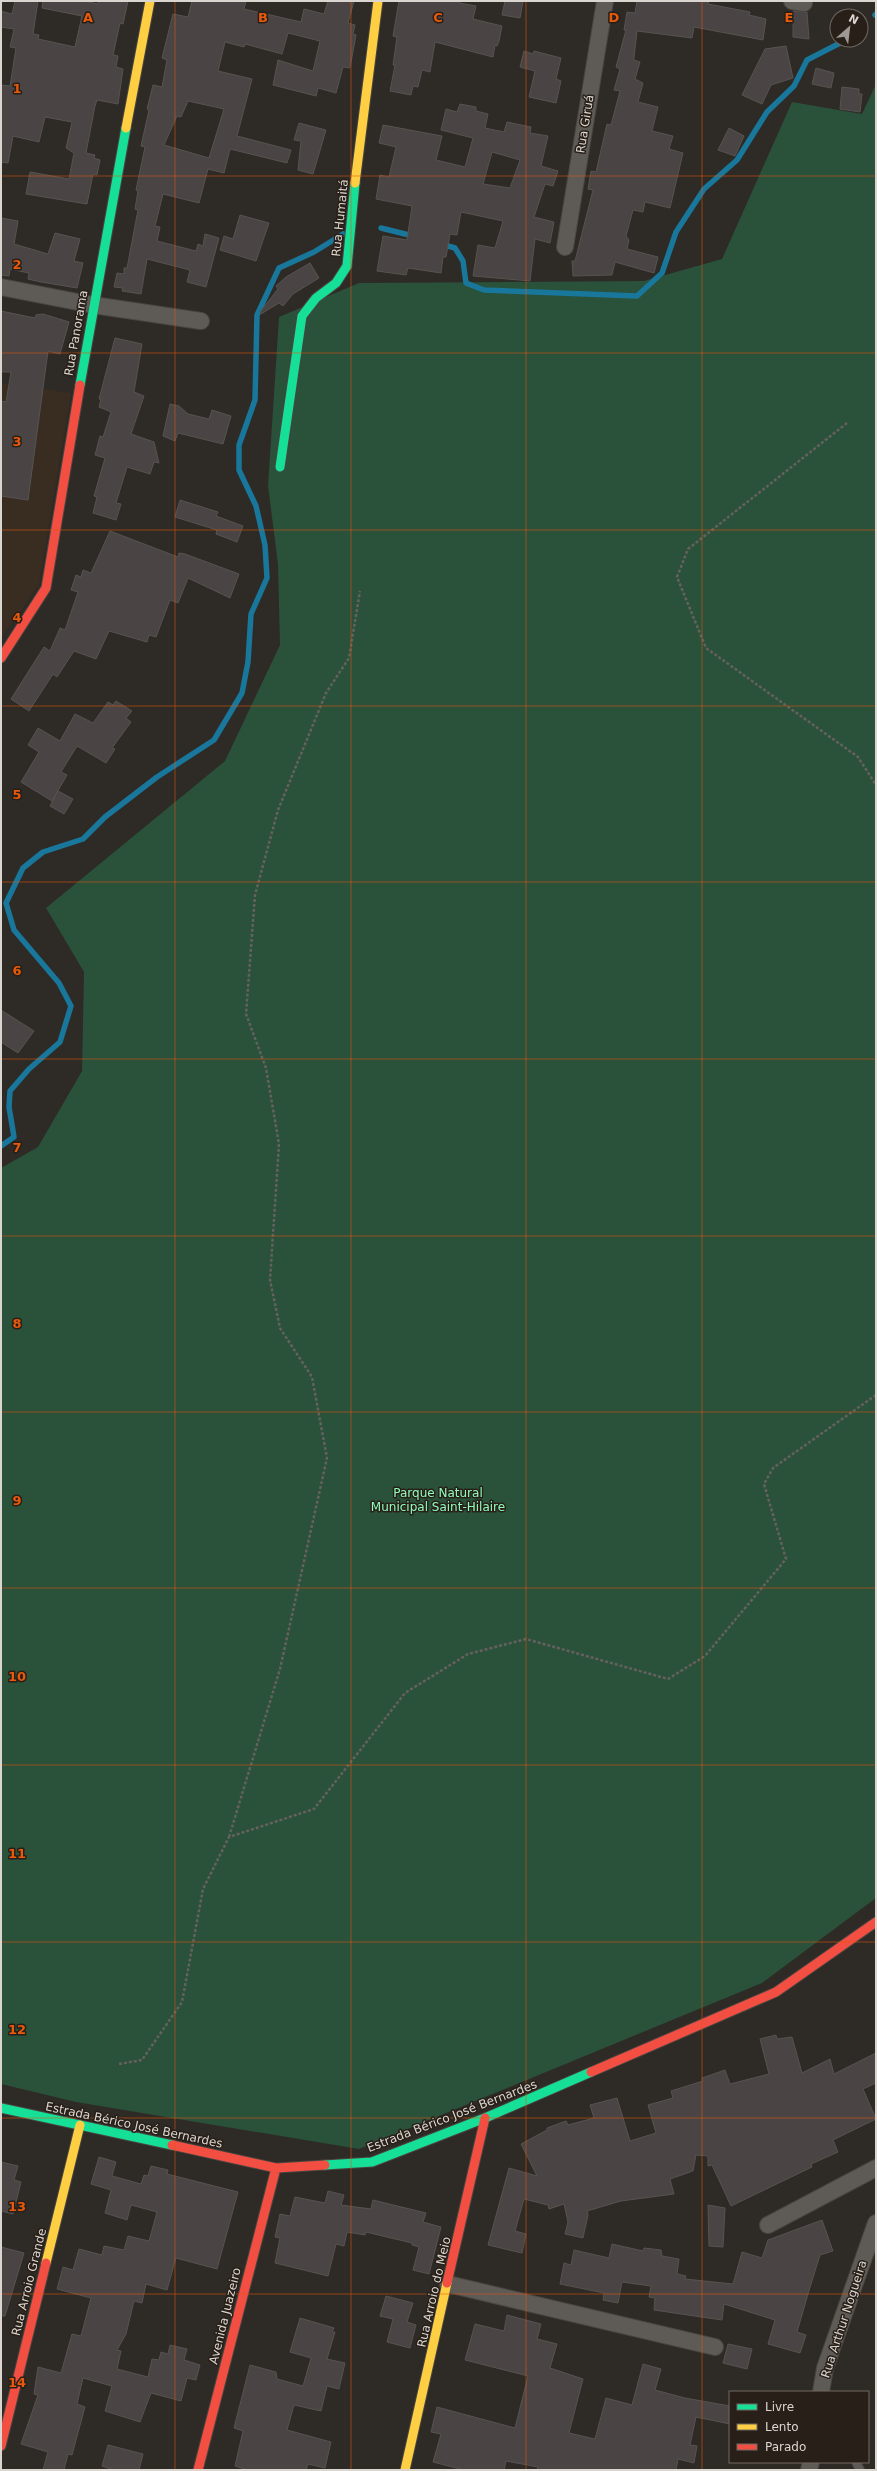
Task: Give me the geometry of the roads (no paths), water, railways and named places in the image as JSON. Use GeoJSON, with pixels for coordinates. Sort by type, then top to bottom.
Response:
{"type":"FeatureCollection","features":[{"type":"Feature","properties":{"kind":"street","name":"Rua Panorama"},"geometry":{"type":"LineString","coordinates":[[1,658],[46,588],[93,305],[150,1]]}},
{"type":"Feature","properties":{"kind":"street","name":"Rua Humaitá"},"geometry":{"type":"LineString","coordinates":[[280,467],[302,316],[316,298],[336,283],[346,266],[350,252],[350,222],[378,1]]}},
{"type":"Feature","properties":{"kind":"street","name":"Rua Giruá"},"geometry":{"type":"LineString","coordinates":[[565,247],[605,1]]}},
{"type":"Feature","properties":{"kind":"street"},"geometry":{"type":"LineString","coordinates":[[1,287],[93,305],[202,321]]}},
{"type":"Feature","properties":{"kind":"street","name":"Estrada Bérico José Bernardes"},"geometry":{"type":"LineString","coordinates":[[1,2108],[276,2168],[372,2162],[486,2118],[776,1992],[876,1922]]}},
{"type":"Feature","properties":{"kind":"street","name":"Rua Arroio do Meio"},"geometry":{"type":"LineString","coordinates":[[405,2470],[486,2118]]}},
{"type":"Feature","properties":{"kind":"street","name":"Rua Arroio Grande"},"geometry":{"type":"LineString","coordinates":[[1,2446],[80,2125]]}},
{"type":"Feature","properties":{"kind":"street","name":"Avenida Juazeiro"},"geometry":{"type":"LineString","coordinates":[[198,2470],[276,2168]]}},
{"type":"Feature","properties":{"kind":"street"},"geometry":{"type":"LineString","coordinates":[[768,2225],[876,2168]]}},
{"type":"Feature","properties":{"kind":"street","name":"Rua Arthur Nogueira"},"geometry":{"type":"LineString","coordinates":[[822,2391],[825,2368],[876,2223]]}},
{"type":"Feature","properties":{"kind":"street"},"geometry":{"type":"LineString","coordinates":[[448,2284],[715,2347]]}},
{"type":"Feature","properties":{"kind":"waterway"},"geometry":{"type":"LineString","coordinates":[[441,244],[455,248],[463,261],[466,283],[484,290],[637,296],[662,273],[676,232],[704,189],[737,160],[767,112],[794,86],[807,60],[830,48]]}},
{"type":"Feature","properties":{"kind":"waterway"},"geometry":{"type":"LineString","coordinates":[[381,228],[413,236]]}},
{"type":"Feature","properties":{"kind":"waterway"},"geometry":{"type":"LineString","coordinates":[[1,1146],[14,1137],[9,1107],[10,1091],[29,1069],[60,1042],[71,1006],[59,983],[14,930],[6,903],[23,868],[43,852],[83,839],[105,817],[157,777],[214,740],[242,693],[248,662],[251,614],[267,578],[265,545],[256,506],[239,470],[239,445],[255,400],[257,315],[279,268],[314,252],[343,234]]}},
{"type":"Feature","properties":{"kind":"park label","name":"Parque Natural Municipal Saint-Hilaire"},"geometry":{"type":"Point","coordinates":[438,1500]}}]}
